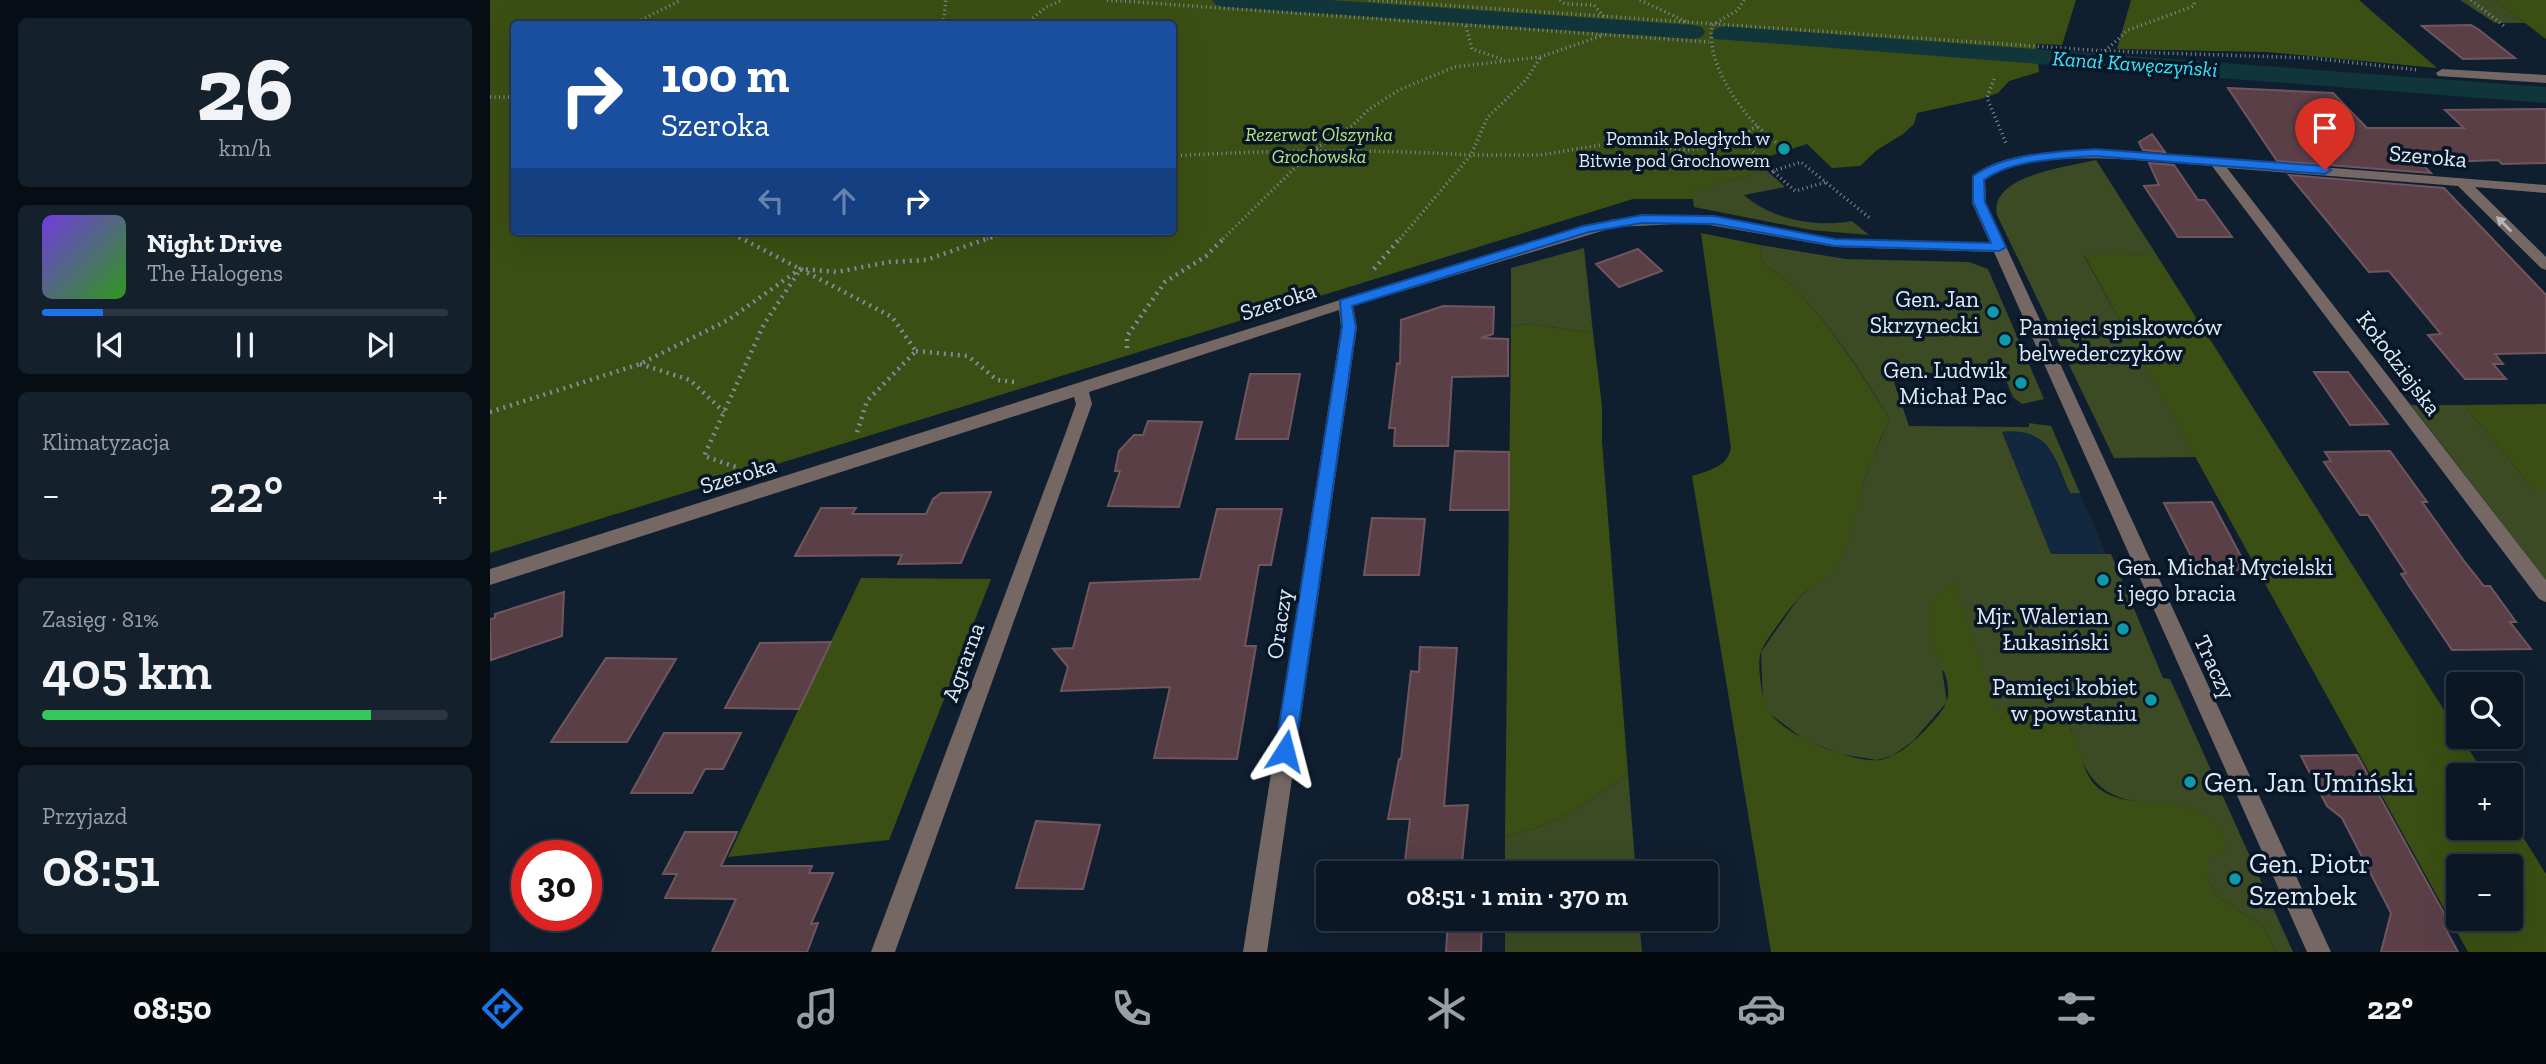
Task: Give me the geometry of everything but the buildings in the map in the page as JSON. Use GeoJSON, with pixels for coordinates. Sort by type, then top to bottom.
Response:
{"type":"FeatureCollection","features":[{"type":"Feature","properties":{"kind":"street"},"geometry":{"type":"LineString","coordinates":[[2442,73],[2546,79]]}},
{"type":"Feature","properties":{"kind":"street","name":"Szeroka"},"geometry":{"type":"LineString","coordinates":[[490,577],[1587,228],[1634,220],[1714,220],[1824,241],[1902,246],[1999,247],[1979,202],[1978,178],[1992,168],[2014,161],[2094,153],[2215,160],[2546,189]]}},
{"type":"Feature","properties":{"kind":"street","name":"Kołodziejska"},"geometry":{"type":"LineString","coordinates":[[2215,160],[2546,594]]}},
{"type":"Feature","properties":{"kind":"street"},"geometry":{"type":"LineString","coordinates":[[2462,182],[2546,265]]}},
{"type":"Feature","properties":{"kind":"street","name":"Traczy"},"geometry":{"type":"LineString","coordinates":[[1999,247],[2319,952]]}},
{"type":"Feature","properties":{"kind":"street","name":"Oraczy"},"geometry":{"type":"LineString","coordinates":[[1255,952],[1346,348],[1349,316],[1345,303]]}},
{"type":"Feature","properties":{"kind":"street","name":"Agrarna"},"geometry":{"type":"LineString","coordinates":[[883,952],[1084,404],[1080,389]]}},
{"type":"Feature","properties":{"kind":"path"},"geometry":{"type":"LineString","coordinates":[[639,21],[681,0]]}},
{"type":"Feature","properties":{"kind":"path"},"geometry":{"type":"LineString","coordinates":[[943,21],[946,0]]}},
{"type":"Feature","properties":{"kind":"path"},"geometry":{"type":"LineString","coordinates":[[1030,21],[1045,8],[1063,0]]}},
{"type":"Feature","properties":{"kind":"path"},"geometry":{"type":"LineString","coordinates":[[1107,0],[1709,42]]}},
{"type":"Feature","properties":{"kind":"path"},"geometry":{"type":"LineString","coordinates":[[1369,0],[2105,51],[2311,58],[2442,73]]}},
{"type":"Feature","properties":{"kind":"path"},"geometry":{"type":"LineString","coordinates":[[1560,0],[1565,4],[1594,5],[1605,18]]}},
{"type":"Feature","properties":{"kind":"path"},"geometry":{"type":"LineString","coordinates":[[1640,0],[1691,23]]}},
{"type":"Feature","properties":{"kind":"path"},"geometry":{"type":"LineString","coordinates":[[1712,25],[1738,10],[1744,0]]}},
{"type":"Feature","properties":{"kind":"path"},"geometry":{"type":"LineString","coordinates":[[2105,51],[2128,30],[2194,6],[2195,0]]}},
{"type":"Feature","properties":{"kind":"path"},"geometry":{"type":"LineString","coordinates":[[2471,0],[2504,26]]}},
{"type":"Feature","properties":{"kind":"path"},"geometry":{"type":"LineString","coordinates":[[1712,25],[1709,42],[1742,110],[1779,145]]}},
{"type":"Feature","properties":{"kind":"path"},"geometry":{"type":"LineString","coordinates":[[1466,26],[1472,49],[1506,61]]}},
{"type":"Feature","properties":{"kind":"path"},"geometry":{"type":"LineString","coordinates":[[1127,358],[1127,336],[1165,282],[1206,256],[1312,151],[1399,90],[1454,67],[1540,57],[1604,35]]}},
{"type":"Feature","properties":{"kind":"path"},"geometry":{"type":"LineString","coordinates":[[1345,303],[1471,155],[1487,118],[1526,80],[1540,57]]}},
{"type":"Feature","properties":{"kind":"path"},"geometry":{"type":"LineString","coordinates":[[1994,79],[1987,98],[2014,161]]}},
{"type":"Feature","properties":{"kind":"path"},"geometry":{"type":"LineString","coordinates":[[490,97],[511,97]]}},
{"type":"Feature","properties":{"kind":"path"},"geometry":{"type":"LineString","coordinates":[[1758,127],[1751,129],[1743,142],[1795,191],[1826,182]]}},
{"type":"Feature","properties":{"kind":"path"},"geometry":{"type":"LineString","coordinates":[[1176,156],[1394,150],[1471,155],[1540,155],[1613,143],[1685,150],[1745,144]]}},
{"type":"Feature","properties":{"kind":"path"},"geometry":{"type":"LineString","coordinates":[[1773,171],[1801,162],[1902,246]]}},
{"type":"Feature","properties":{"kind":"path"},"geometry":{"type":"LineString","coordinates":[[735,235],[892,317],[916,351],[968,356],[997,380],[1021,383]]}},
{"type":"Feature","properties":{"kind":"path"},"geometry":{"type":"LineString","coordinates":[[490,412],[640,364],[727,320],[800,269],[837,272],[890,262],[926,260],[998,235]]}},
{"type":"Feature","properties":{"kind":"path"},"geometry":{"type":"LineString","coordinates":[[757,493],[736,467],[704,456],[764,324],[800,269]]}},
{"type":"Feature","properties":{"kind":"path"},"geometry":{"type":"LineString","coordinates":[[846,465],[867,401],[916,351]]}},
{"type":"Feature","properties":{"kind":"path"},"geometry":{"type":"LineString","coordinates":[[640,364],[690,380],[724,412]]}},
{"type":"Feature","properties":{"kind":"shaded area"},"geometry":{"type":"Polygon","coordinates":[[[2002,432],[2029,432],[2048,443],[2069,493],[2080,493],[2106,554],[2051,554],[2002,432]]]}},
{"type":"Feature","properties":{"kind":"green space","name":"Rezerwat Olszynka Grochowska"},"geometry":{"type":"Polygon","coordinates":[[[490,0],[2076,0],[2062,45],[2036,44],[2039,72],[2009,81],[1998,93],[1917,113],[1914,124],[1877,150],[1860,166],[1832,168],[1807,144],[1757,160],[1766,170],[1693,191],[1695,199],[1633,199],[490,553],[490,0]]]}},
{"type":"Feature","properties":{"kind":"green space"},"geometry":{"type":"Polygon","coordinates":[[[2131,0],[2359,0],[2437,68],[2267,52],[2117,49],[2131,0]]]}},
{"type":"Feature","properties":{"kind":"green space"},"geometry":{"type":"Polygon","coordinates":[[[2460,0],[2495,0],[2525,23],[2495,23],[2460,0]]]}},
{"type":"Feature","properties":{"kind":"green space"},"geometry":{"type":"Polygon","coordinates":[[[2495,0],[2546,0],[2546,39],[2495,0]]]}},
{"type":"Feature","properties":{"kind":"green space"},"geometry":{"type":"Polygon","coordinates":[[[2096,160],[2156,254],[2084,256],[2196,457],[2114,458],[1997,215],[1998,201],[2005,191],[2017,182],[2050,170],[2096,160]]]}},
{"type":"Feature","properties":{"kind":"green space"},"geometry":{"type":"Polygon","coordinates":[[[1766,170],[1785,187],[1744,195],[1755,203],[1795,220],[1824,223],[1852,221],[1869,235],[1811,230],[1694,207],[1692,191],[1766,170]]]}},
{"type":"Feature","properties":{"kind":"green space"},"geometry":{"type":"Polygon","coordinates":[[[1701,233],[1760,245],[1762,261],[1787,281],[1816,313],[1843,347],[1890,419],[1868,470],[1850,537],[1838,564],[1830,574],[1798,599],[1761,651],[1760,681],[1767,710],[1793,732],[1811,742],[1849,756],[1879,760],[1905,748],[1932,723],[1946,703],[1948,689],[1929,628],[1930,613],[1937,598],[1954,583],[1995,710],[2031,706],[2053,713],[2070,729],[2088,775],[2104,792],[2126,800],[2183,806],[2217,823],[2228,853],[2207,858],[2207,877],[2218,897],[2264,927],[2276,952],[1771,952],[1692,476],[1721,464],[1726,460],[1731,448],[1701,233]]]}},
{"type":"Feature","properties":{"kind":"green space"},"geometry":{"type":"Polygon","coordinates":[[[1760,245],[1846,259],[1969,262],[1988,269],[2044,399],[2022,404],[2013,397],[2003,373],[1891,373],[1909,426],[2029,427],[2029,423],[2051,426],[2080,493],[2070,493],[2054,456],[2041,440],[2031,434],[2002,432],[2051,554],[2111,554],[2163,678],[2170,679],[2293,952],[2276,952],[2264,927],[2218,897],[2207,877],[2207,858],[2180,805],[2138,802],[2102,788],[2082,761],[2071,729],[1995,710],[1942,670],[1947,702],[1913,741],[1892,756],[1877,760],[1840,754],[1805,740],[1767,712],[1763,703],[1761,652],[1798,599],[1838,564],[1870,463],[1890,419],[1817,313],[1787,281],[1762,261],[1760,245]]]}},
{"type":"Feature","properties":{"kind":"green space"},"geometry":{"type":"Polygon","coordinates":[[[1584,248],[1593,333],[1529,324],[1511,326],[1511,268],[1584,248]]]}},
{"type":"Feature","properties":{"kind":"green space"},"geometry":{"type":"Polygon","coordinates":[[[2156,254],[2446,713],[2446,749],[2469,749],[2477,763],[2446,763],[2446,840],[2523,840],[2523,837],[2546,874],[2546,952],[2468,952],[2456,931],[2523,931],[2523,854],[2446,854],[2446,912],[2084,255],[2156,254]]]}},
{"type":"Feature","properties":{"kind":"green space"},"geometry":{"type":"Polygon","coordinates":[[[1529,324],[1593,333],[1602,406],[1602,441],[1628,774],[1585,804],[1555,820],[1505,836],[1511,326],[1529,324]]]}},
{"type":"Feature","properties":{"kind":"green space"},"geometry":{"type":"Polygon","coordinates":[[[2546,404],[2546,491],[2535,491],[2464,405],[2546,404]]]}},
{"type":"Feature","properties":{"kind":"green space"},"geometry":{"type":"Polygon","coordinates":[[[2411,405],[2464,405],[2535,491],[2546,491],[2546,580],[2411,405]]]}},
{"type":"Feature","properties":{"kind":"green space"},"geometry":{"type":"Polygon","coordinates":[[[861,578],[991,579],[889,840],[728,857],[861,578]]]}},
{"type":"Feature","properties":{"kind":"green space"},"geometry":{"type":"Polygon","coordinates":[[[1628,774],[1635,861],[1505,861],[1505,836],[1539,827],[1585,804],[1628,774]]]}},
{"type":"Feature","properties":{"kind":"green space"},"geometry":{"type":"Polygon","coordinates":[[[1505,931],[1640,931],[1642,952],[1505,952],[1505,931]]]}},
{"type":"Feature","properties":{"kind":"waterway","name":"Kanał Kawęczyński"},"geometry":{"type":"LineString","coordinates":[[1224,0],[1693,32]]}},
{"type":"Feature","properties":{"kind":"waterway","name":"Kanał Kawęczyński"},"geometry":{"type":"LineString","coordinates":[[1724,34],[2546,95]]}},
{"type":"Feature","properties":{"kind":"place","name":"Pomnik Poległych w Bitwie pod Grochowem"},"geometry":{"type":"Point","coordinates":[1784,149]}},
{"type":"Feature","properties":{"kind":"place","name":"Gen. Jan Skrzynecki"},"geometry":{"type":"Point","coordinates":[1993,312]}},
{"type":"Feature","properties":{"kind":"place","name":"Pamięci spiskowców belwederczyków"},"geometry":{"type":"Point","coordinates":[2005,340]}},
{"type":"Feature","properties":{"kind":"place","name":"Gen. Ludwik Michał Pac"},"geometry":{"type":"Point","coordinates":[2021,383]}},
{"type":"Feature","properties":{"kind":"place","name":"Gen. Michał Mycielski i jego bracia"},"geometry":{"type":"Point","coordinates":[2103,580]}},
{"type":"Feature","properties":{"kind":"place","name":"Mjr. Walerian Łukasiński"},"geometry":{"type":"Point","coordinates":[2123,629]}},
{"type":"Feature","properties":{"kind":"place","name":"Pamięci kobiet w powstaniu"},"geometry":{"type":"Point","coordinates":[2151,700]}},
{"type":"Feature","properties":{"kind":"place","name":"Gen. Jan Umiński"},"geometry":{"type":"Point","coordinates":[2190,782]}},
{"type":"Feature","properties":{"kind":"place","name":"Gen. Piotr Szembek"},"geometry":{"type":"Point","coordinates":[2235,879]}},
{"type":"Feature","properties":{"kind":"route"},"geometry":{"type":"LineString","coordinates":[[1285,751],[1349,327],[1345,303],[1587,228],[1642,219],[1714,220],[1835,243],[1999,247],[1979,202],[1978,178],[1992,168],[2014,161],[2057,155],[2094,153],[2325,170]]}}]}
